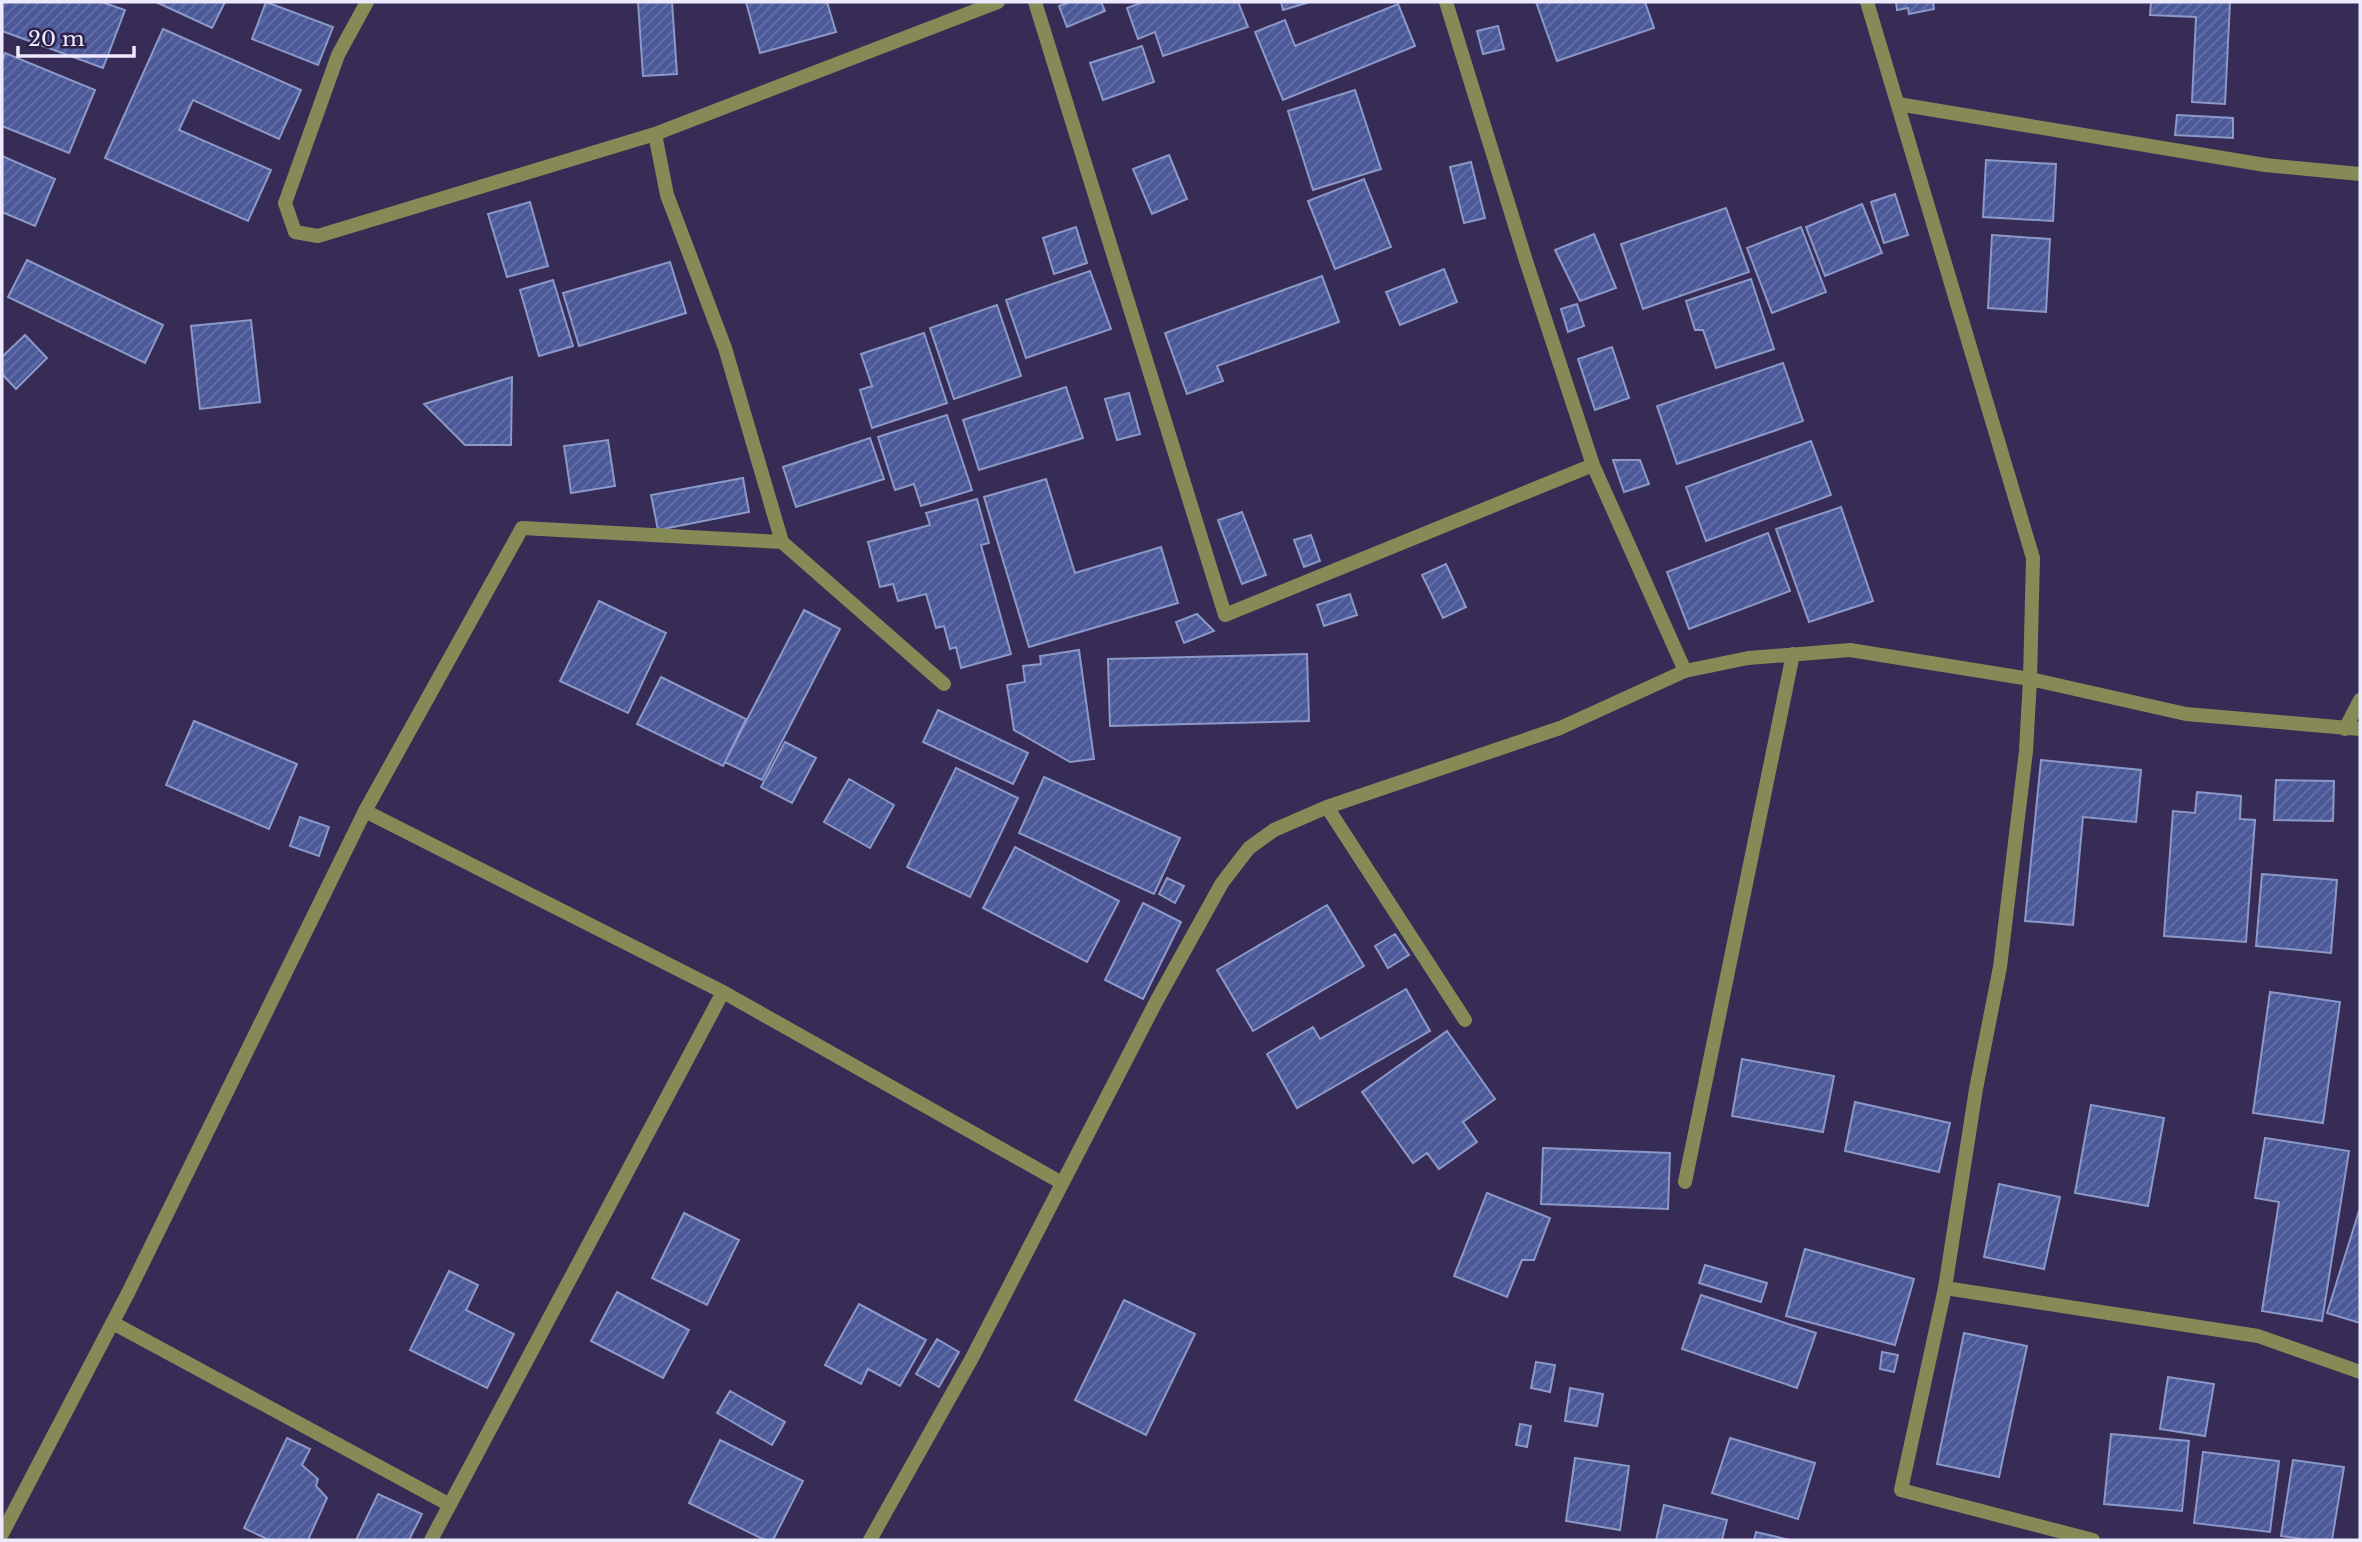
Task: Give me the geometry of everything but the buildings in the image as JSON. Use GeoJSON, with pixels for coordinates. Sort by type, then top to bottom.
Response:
{"type":"FeatureCollection","features":[{"type":"Feature","properties":{"kind":"street"},"geometry":{"type":"LineString","coordinates":[[367,2],[338,55],[285,203],[295,232],[318,236],[655,134],[998,2]]}},
{"type":"Feature","properties":{"kind":"street"},"geometry":{"type":"LineString","coordinates":[[1035,2],[1224,615],[1593,465]]}},
{"type":"Feature","properties":{"kind":"street"},"geometry":{"type":"LineString","coordinates":[[1446,2],[1526,261],[1593,465],[1685,671]]}},
{"type":"Feature","properties":{"kind":"street"},"geometry":{"type":"LineString","coordinates":[[1867,2],[2033,558],[2026,751],[2000,967],[1976,1089],[1945,1288],[1901,1489],[2093,1540]]}},
{"type":"Feature","properties":{"kind":"street"},"geometry":{"type":"LineString","coordinates":[[1898,104],[2265,165],[2360,174]]}},
{"type":"Feature","properties":{"kind":"street"},"geometry":{"type":"LineString","coordinates":[[655,134],[667,195],[725,348],[782,542],[944,684]]}},
{"type":"Feature","properties":{"kind":"street"},"geometry":{"type":"LineString","coordinates":[[2,1534],[113,1323],[365,811],[522,528],[782,542]]}},
{"type":"Feature","properties":{"kind":"street"},"geometry":{"type":"LineString","coordinates":[[870,1540],[972,1358],[1157,1000],[1222,883],[1249,848],[1274,830],[1327,807],[1560,728],[1685,671],[1748,658],[1850,650],[2030,679],[2186,713],[2353,729],[2360,699]]}},
{"type":"Feature","properties":{"kind":"street"},"geometry":{"type":"LineString","coordinates":[[1685,1182],[1793,654]]}},
{"type":"Feature","properties":{"kind":"street"},"geometry":{"type":"LineString","coordinates":[[1327,807],[1465,1020]]}},
{"type":"Feature","properties":{"kind":"street"},"geometry":{"type":"LineString","coordinates":[[365,811],[723,992],[1062,1183]]}},
{"type":"Feature","properties":{"kind":"street"},"geometry":{"type":"LineString","coordinates":[[431,1540],[723,992]]}},
{"type":"Feature","properties":{"kind":"street"},"geometry":{"type":"LineString","coordinates":[[1945,1288],[2258,1336],[2360,1372]]}},
{"type":"Feature","properties":{"kind":"street"},"geometry":{"type":"LineString","coordinates":[[113,1323],[450,1505]]}}]}
